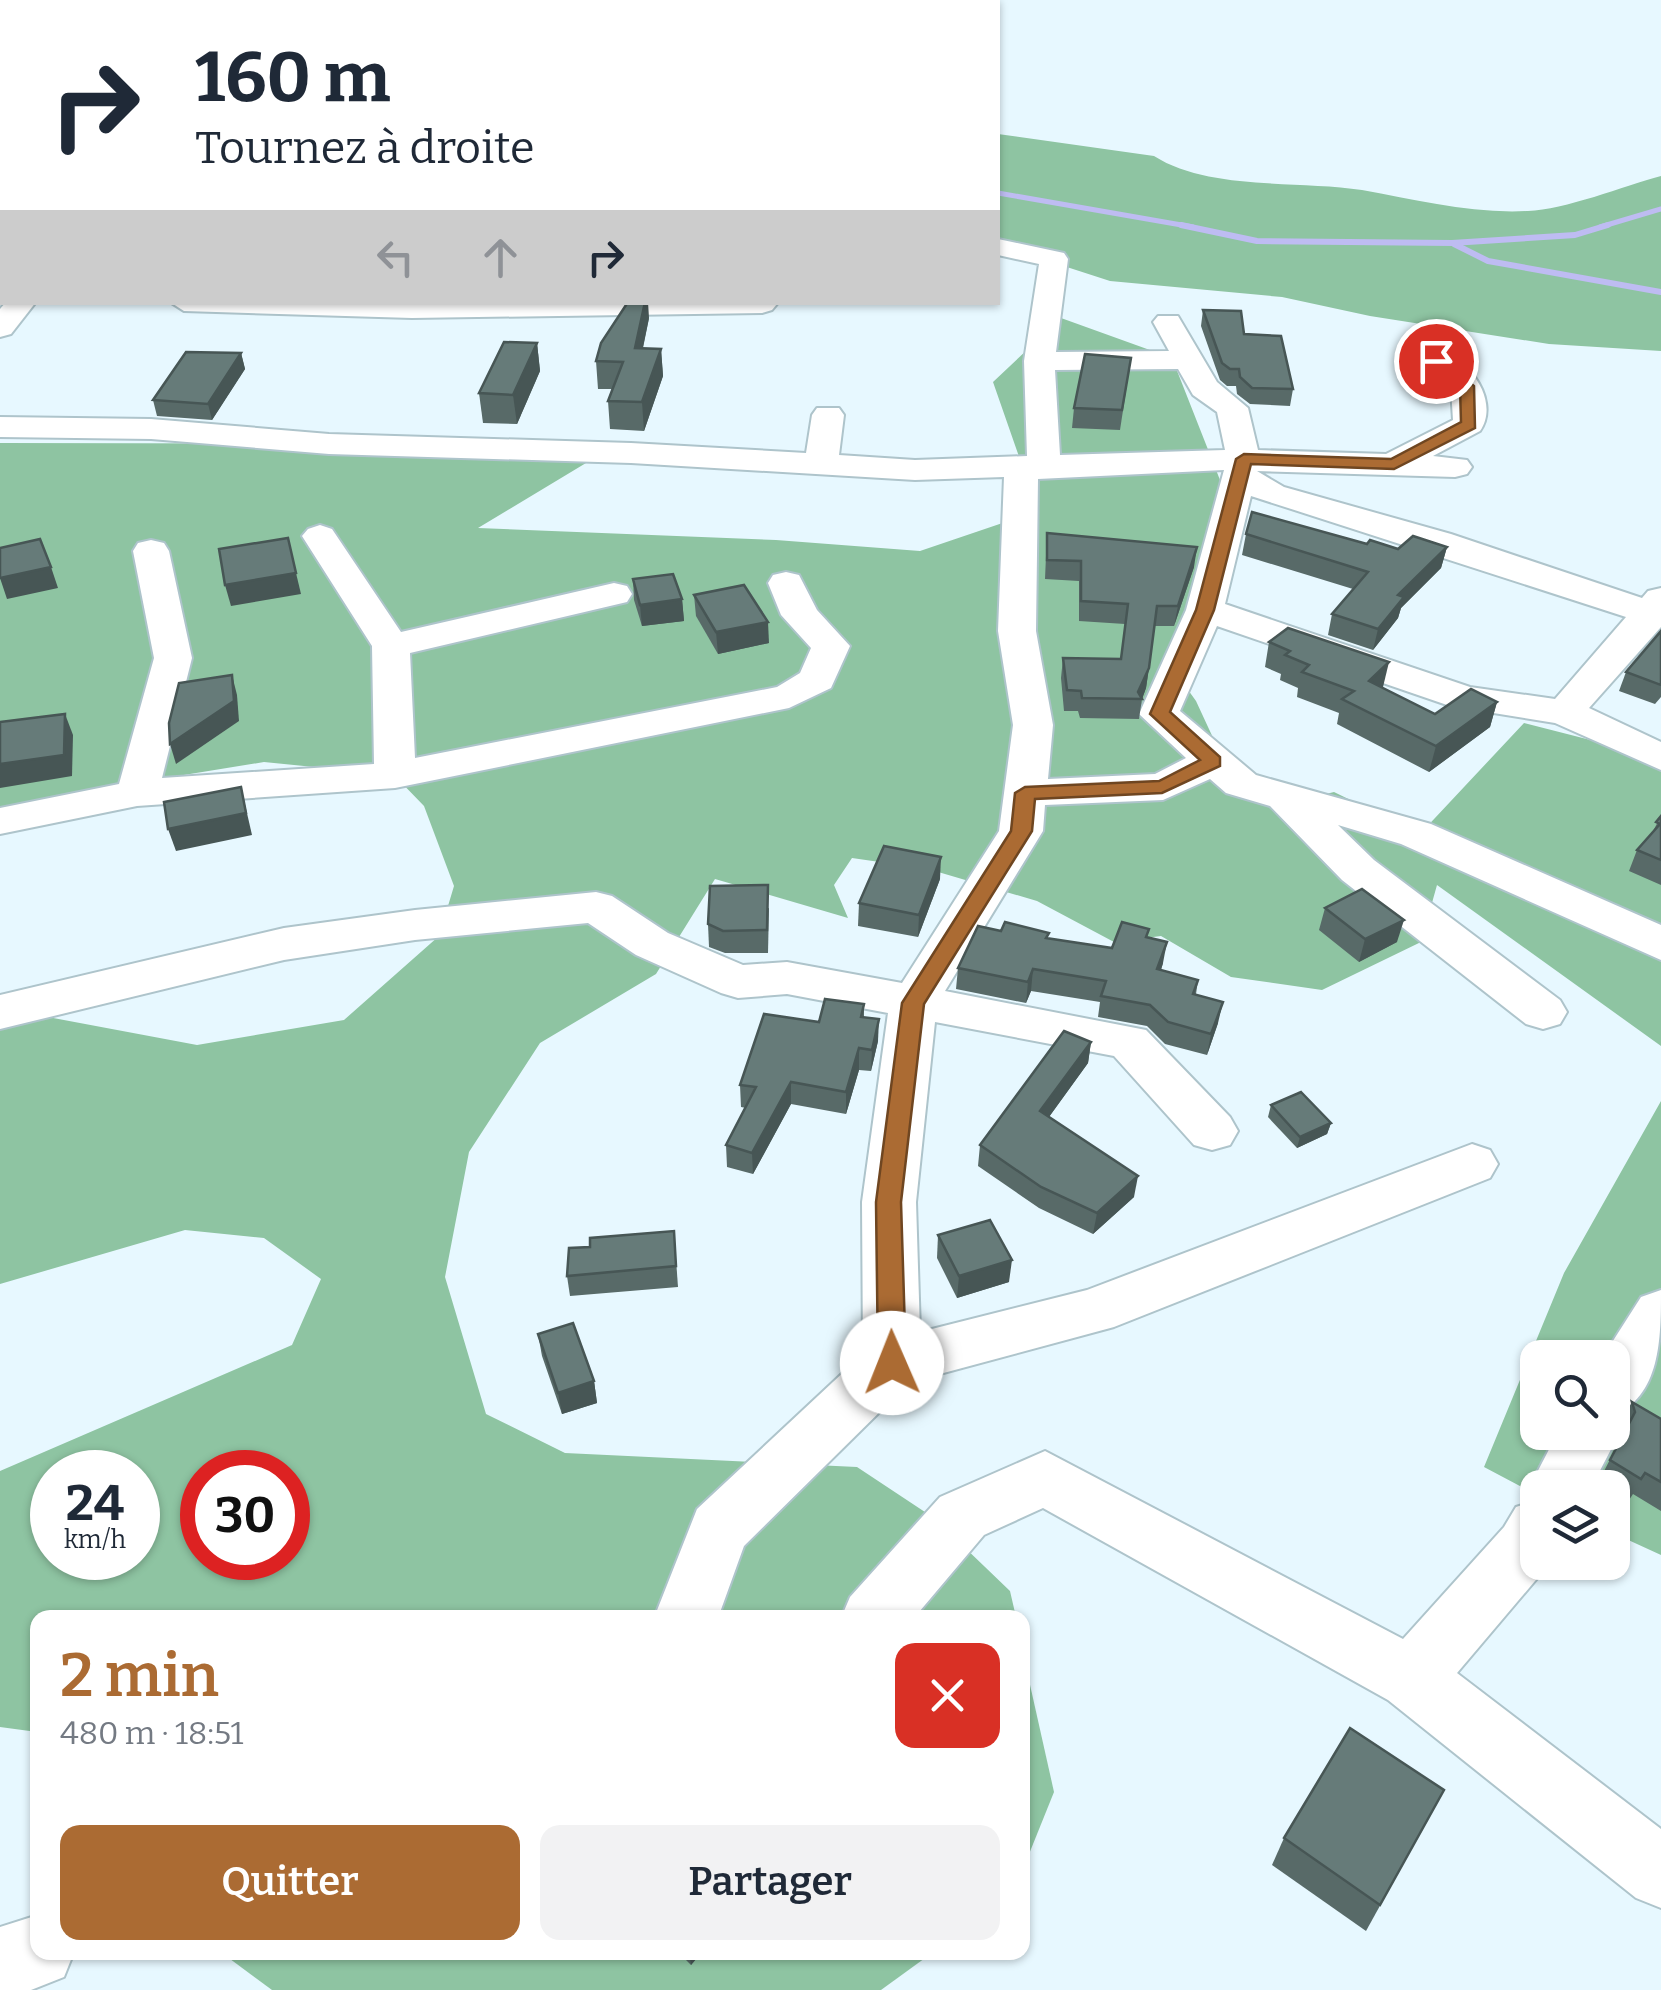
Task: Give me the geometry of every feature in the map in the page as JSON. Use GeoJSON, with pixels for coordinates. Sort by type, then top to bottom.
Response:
{"type":"FeatureCollection","features":[{"type":"Feature","properties":{"kind":"street"},"geometry":{"type":"LineString","coordinates":[[1000,247],[1054,259],[1038,361],[1044,464]]}},
{"type":"Feature","properties":{"kind":"street"},"geometry":{"type":"LineString","coordinates":[[0,328],[19,305]]}},
{"type":"Feature","properties":{"kind":"street"},"geometry":{"type":"LineString","coordinates":[[282,305],[412,309],[692,305]]}},
{"type":"Feature","properties":{"kind":"street"},"geometry":{"type":"LineString","coordinates":[[1168,322],[1204,388],[1232,408],[1242,467],[1205,610],[1160,714],[1241,784],[1416,834],[1537,884],[1661,944]]}},
{"type":"Feature","properties":{"kind":"street"},"geometry":{"type":"LineString","coordinates":[[1038,361],[1189,360]]}},
{"type":"Feature","properties":{"kind":"street"},"geometry":{"type":"LineString","coordinates":[[1394,464],[1469,424],[1467,386],[1436,361]]}},
{"type":"Feature","properties":{"kind":"street"},"geometry":{"type":"LineString","coordinates":[[821,464],[828,415]]}},
{"type":"Feature","properties":{"kind":"street"},"geometry":{"type":"LineString","coordinates":[[0,427],[152,429],[330,444],[631,453],[915,470],[1044,464],[1455,466]]}},
{"type":"Feature","properties":{"kind":"street"},"geometry":{"type":"LineString","coordinates":[[892,1363],[889,1202],[913,1003],[1022,831],[1033,726],[1017,631],[1020,474],[1044,464]]}},
{"type":"Feature","properties":{"kind":"street"},"geometry":{"type":"LineString","coordinates":[[1242,467],[1272,494],[1656,609],[1565,712]]}},
{"type":"Feature","properties":{"kind":"street"},"geometry":{"type":"LineString","coordinates":[[320,536],[390,646],[394,775]]}},
{"type":"Feature","properties":{"kind":"street"},"geometry":{"type":"LineString","coordinates":[[136,793],[173,658],[151,551]]}},
{"type":"Feature","properties":{"kind":"street"},"geometry":{"type":"LineString","coordinates":[[0,821],[136,793],[394,775],[789,696],[817,680],[831,646],[800,615],[786,583]]}},
{"type":"Feature","properties":{"kind":"street"},"geometry":{"type":"LineString","coordinates":[[390,646],[614,594]]}},
{"type":"Feature","properties":{"kind":"street"},"geometry":{"type":"LineString","coordinates":[[1205,610],[1464,698],[1565,712],[1661,758]]}},
{"type":"Feature","properties":{"kind":"street"},"geometry":{"type":"LineString","coordinates":[[1025,793],[1162,787],[1213,762]]}},
{"type":"Feature","properties":{"kind":"street"},"geometry":{"type":"LineString","coordinates":[[1282,796],[1358,870],[1543,1012]]}},
{"type":"Feature","properties":{"kind":"street"},"geometry":{"type":"LineString","coordinates":[[0,1012],[284,944],[415,925],[596,907],[652,944],[738,982],[787,978],[1129,1042],[1212,1131]]}},
{"type":"Feature","properties":{"kind":"street"},"geometry":{"type":"LineString","coordinates":[[689,1610],[719,1529],[892,1363],[1094,1312],[1472,1164]]}},
{"type":"Feature","properties":{"kind":"street"},"geometry":{"type":"LineString","coordinates":[[1630,1363],[1661,1314]]}},
{"type":"Feature","properties":{"kind":"street"},"geometry":{"type":"LineString","coordinates":[[881,1610],[962,1516],[1045,1478],[1411,1678],[1661,1873]]}},
{"type":"Feature","properties":{"kind":"street"},"geometry":{"type":"LineString","coordinates":[[1411,1678],[1520,1554]]}},
{"type":"Feature","properties":{"kind":"street"},"geometry":{"type":"LineString","coordinates":[[0,1964],[30,1954]]}},
{"type":"Feature","properties":{"kind":"green space"},"geometry":{"type":"Polygon","coordinates":[[[1000,134],[1154,156],[1176,167],[1227,180],[1337,187],[1486,210],[1559,207],[1661,176],[1661,351],[1549,344],[1370,316],[1282,297],[1110,281],[1039,258],[1000,250],[1000,134]]]}},
{"type":"Feature","properties":{"kind":"green space"},"geometry":{"type":"Polygon","coordinates":[[[1061,318],[1172,358],[1231,508],[1168,662],[1196,701],[1239,794],[1286,804],[1334,792],[1420,834],[1524,723],[1661,758],[1661,1046],[1437,885],[1421,942],[1322,990],[1231,977],[1161,936],[1114,942],[1037,901],[928,869],[852,858],[834,885],[848,918],[715,879],[656,974],[540,1043],[469,1152],[445,1277],[486,1414],[565,1453],[857,1467],[934,1518],[1010,1591],[1014,1610],[30,1610],[30,1731],[0,1727],[0,1471],[30,1458],[30,1580],[160,1580],[160,1450],[49,1450],[292,1345],[321,1279],[264,1238],[185,1230],[0,1284],[0,1008],[197,1045],[344,1020],[439,936],[454,886],[424,806],[394,775],[264,762],[61,795],[0,826],[0,443],[530,444],[586,463],[478,528],[776,540],[920,551],[1038,511],[993,382],[1061,318]]]}},
{"type":"Feature","properties":{"kind":"green space"},"geometry":{"type":"Polygon","coordinates":[[[1661,1101],[1661,1555],[1630,1541],[1630,1470],[1520,1470],[1520,1486],[1484,1467],[1520,1380],[1520,1450],[1630,1450],[1630,1340],[1536,1340],[1564,1273],[1661,1101]]]}},
{"type":"Feature","properties":{"kind":"green space"},"geometry":{"type":"Polygon","coordinates":[[[1030,1685],[1054,1792],[1030,1852],[1030,1685]]]}},
{"type":"Feature","properties":{"kind":"green space"},"geometry":{"type":"Polygon","coordinates":[[[231,1960],[922,1960],[881,1990],[272,1990],[231,1960]]]}},
{"type":"Feature","properties":{"kind":"building"},"geometry":{"type":"Polygon","coordinates":[[[626,305],[644,305],[635,348],[661,349],[642,402],[608,401],[623,362],[596,361],[601,343],[626,305]]]}},
{"type":"Feature","properties":{"kind":"building"},"geometry":{"type":"Polygon","coordinates":[[[1203,310],[1241,311],[1244,334],[1281,336],[1293,389],[1252,388],[1240,377],[1239,369],[1222,363],[1203,310]]]}},
{"type":"Feature","properties":{"kind":"building"},"geometry":{"type":"Polygon","coordinates":[[[504,342],[537,343],[513,395],[479,393],[504,342]]]}},
{"type":"Feature","properties":{"kind":"building"},"geometry":{"type":"Polygon","coordinates":[[[186,352],[241,353],[208,404],[153,400],[186,352]]]}},
{"type":"Feature","properties":{"kind":"building"},"geometry":{"type":"Polygon","coordinates":[[[1085,354],[1131,358],[1122,410],[1074,408],[1085,354]]]}},
{"type":"Feature","properties":{"kind":"building"},"geometry":{"type":"Polygon","coordinates":[[[1252,512],[1367,544],[1370,540],[1398,549],[1413,536],[1447,547],[1398,595],[1404,597],[1378,629],[1332,614],[1368,572],[1246,534],[1252,512]]]}},
{"type":"Feature","properties":{"kind":"building"},"geometry":{"type":"Polygon","coordinates":[[[1047,533],[1197,547],[1178,606],[1157,606],[1149,668],[1138,692],[1142,699],[1082,698],[1081,691],[1067,690],[1063,658],[1121,659],[1128,604],[1081,601],[1081,561],[1047,560],[1047,533]]]}},
{"type":"Feature","properties":{"kind":"building"},"geometry":{"type":"Polygon","coordinates":[[[288,538],[296,573],[225,585],[219,549],[288,538]]]}},
{"type":"Feature","properties":{"kind":"building"},"geometry":{"type":"Polygon","coordinates":[[[40,539],[51,567],[0,578],[0,548],[40,539]]]}},
{"type":"Feature","properties":{"kind":"building"},"geometry":{"type":"Polygon","coordinates":[[[673,574],[682,599],[640,605],[633,579],[673,574]]]}},
{"type":"Feature","properties":{"kind":"building"},"geometry":{"type":"Polygon","coordinates":[[[744,585],[768,622],[716,632],[694,595],[744,585]]]}},
{"type":"Feature","properties":{"kind":"building"},"geometry":{"type":"Polygon","coordinates":[[[1288,628],[1389,662],[1369,681],[1435,714],[1471,689],[1497,702],[1436,746],[1342,699],[1354,691],[1302,672],[1309,665],[1285,655],[1290,651],[1269,642],[1288,628]]]}},
{"type":"Feature","properties":{"kind":"building"},"geometry":{"type":"Polygon","coordinates":[[[1661,631],[1661,685],[1626,672],[1661,631]]]}},
{"type":"Feature","properties":{"kind":"building"},"geometry":{"type":"Polygon","coordinates":[[[232,675],[234,701],[170,744],[169,723],[179,683],[232,675]]]}},
{"type":"Feature","properties":{"kind":"building"},"geometry":{"type":"Polygon","coordinates":[[[65,714],[64,755],[0,764],[0,722],[65,714]]]}},
{"type":"Feature","properties":{"kind":"building"},"geometry":{"type":"Polygon","coordinates":[[[241,787],[246,813],[168,829],[164,802],[241,787]]]}},
{"type":"Feature","properties":{"kind":"building"},"geometry":{"type":"Polygon","coordinates":[[[1661,816],[1661,860],[1637,850],[1660,824],[1656,822],[1661,816]]]}},
{"type":"Feature","properties":{"kind":"building"},"geometry":{"type":"Polygon","coordinates":[[[884,846],[941,857],[919,915],[859,903],[884,846]]]}},
{"type":"Feature","properties":{"kind":"building"},"geometry":{"type":"Polygon","coordinates":[[[768,885],[767,930],[723,931],[708,924],[710,886],[768,885]]]}},
{"type":"Feature","properties":{"kind":"building"},"geometry":{"type":"Polygon","coordinates":[[[1362,889],[1404,920],[1365,939],[1325,908],[1362,889]]]}},
{"type":"Feature","properties":{"kind":"building"},"geometry":{"type":"Polygon","coordinates":[[[1005,922],[1049,933],[1046,938],[1112,948],[1122,922],[1149,929],[1146,937],[1167,942],[1157,969],[1198,980],[1193,994],[1223,1002],[1211,1034],[1168,1022],[1150,1005],[1101,996],[1106,981],[1033,969],[1028,982],[958,968],[978,926],[1001,931],[1005,922]]]}},
{"type":"Feature","properties":{"kind":"building"},"geometry":{"type":"Polygon","coordinates":[[[825,999],[864,1004],[861,1017],[879,1019],[872,1050],[859,1048],[846,1092],[791,1082],[752,1153],[726,1145],[756,1087],[740,1085],[764,1014],[819,1022],[825,999]]]}},
{"type":"Feature","properties":{"kind":"building"},"geometry":{"type":"Polygon","coordinates":[[[1064,1031],[1091,1042],[1040,1111],[1138,1176],[1097,1213],[1041,1187],[980,1145],[1064,1031]]]}},
{"type":"Feature","properties":{"kind":"building"},"geometry":{"type":"Polygon","coordinates":[[[1301,1092],[1331,1123],[1300,1137],[1271,1105],[1301,1092]]]}},
{"type":"Feature","properties":{"kind":"building"},"geometry":{"type":"Polygon","coordinates":[[[990,1220],[1012,1260],[959,1276],[938,1235],[990,1220]]]}},
{"type":"Feature","properties":{"kind":"building"},"geometry":{"type":"Polygon","coordinates":[[[674,1231],[676,1266],[567,1276],[569,1248],[590,1247],[590,1238],[674,1231]]]}},
{"type":"Feature","properties":{"kind":"building"},"geometry":{"type":"Polygon","coordinates":[[[573,1323],[594,1381],[558,1393],[538,1334],[573,1323]]]}},
{"type":"Feature","properties":{"kind":"building"},"geometry":{"type":"Polygon","coordinates":[[[1632,1402],[1661,1419],[1661,1482],[1645,1473],[1641,1479],[1610,1460],[1615,1450],[1630,1450],[1630,1422],[1635,1412],[1632,1402]]]}},
{"type":"Feature","properties":{"kind":"building"},"geometry":{"type":"Polygon","coordinates":[[[1350,1728],[1444,1790],[1380,1905],[1284,1838],[1350,1728]]]}},
{"type":"Feature","properties":{"kind":"waterway"},"geometry":{"type":"LineString","coordinates":[[1000,193],[1193,227]]}},
{"type":"Feature","properties":{"kind":"waterway"},"geometry":{"type":"LineString","coordinates":[[1600,227],[1661,209]]}},
{"type":"Feature","properties":{"kind":"waterway"},"geometry":{"type":"LineString","coordinates":[[1181,225],[1257,241],[1452,243],[1575,235],[1608,225]]}},
{"type":"Feature","properties":{"kind":"waterway"},"geometry":{"type":"LineString","coordinates":[[1454,244],[1488,261],[1661,292]]}},
{"type":"Feature","properties":{"kind":"route"},"geometry":{"type":"LineString","coordinates":[[892,1363],[889,1202],[913,1003],[1022,831],[1025,793],[1162,787],[1213,762],[1160,714],[1205,610],[1244,459],[1394,464],[1469,424],[1467,386],[1436,361]]}}]}
